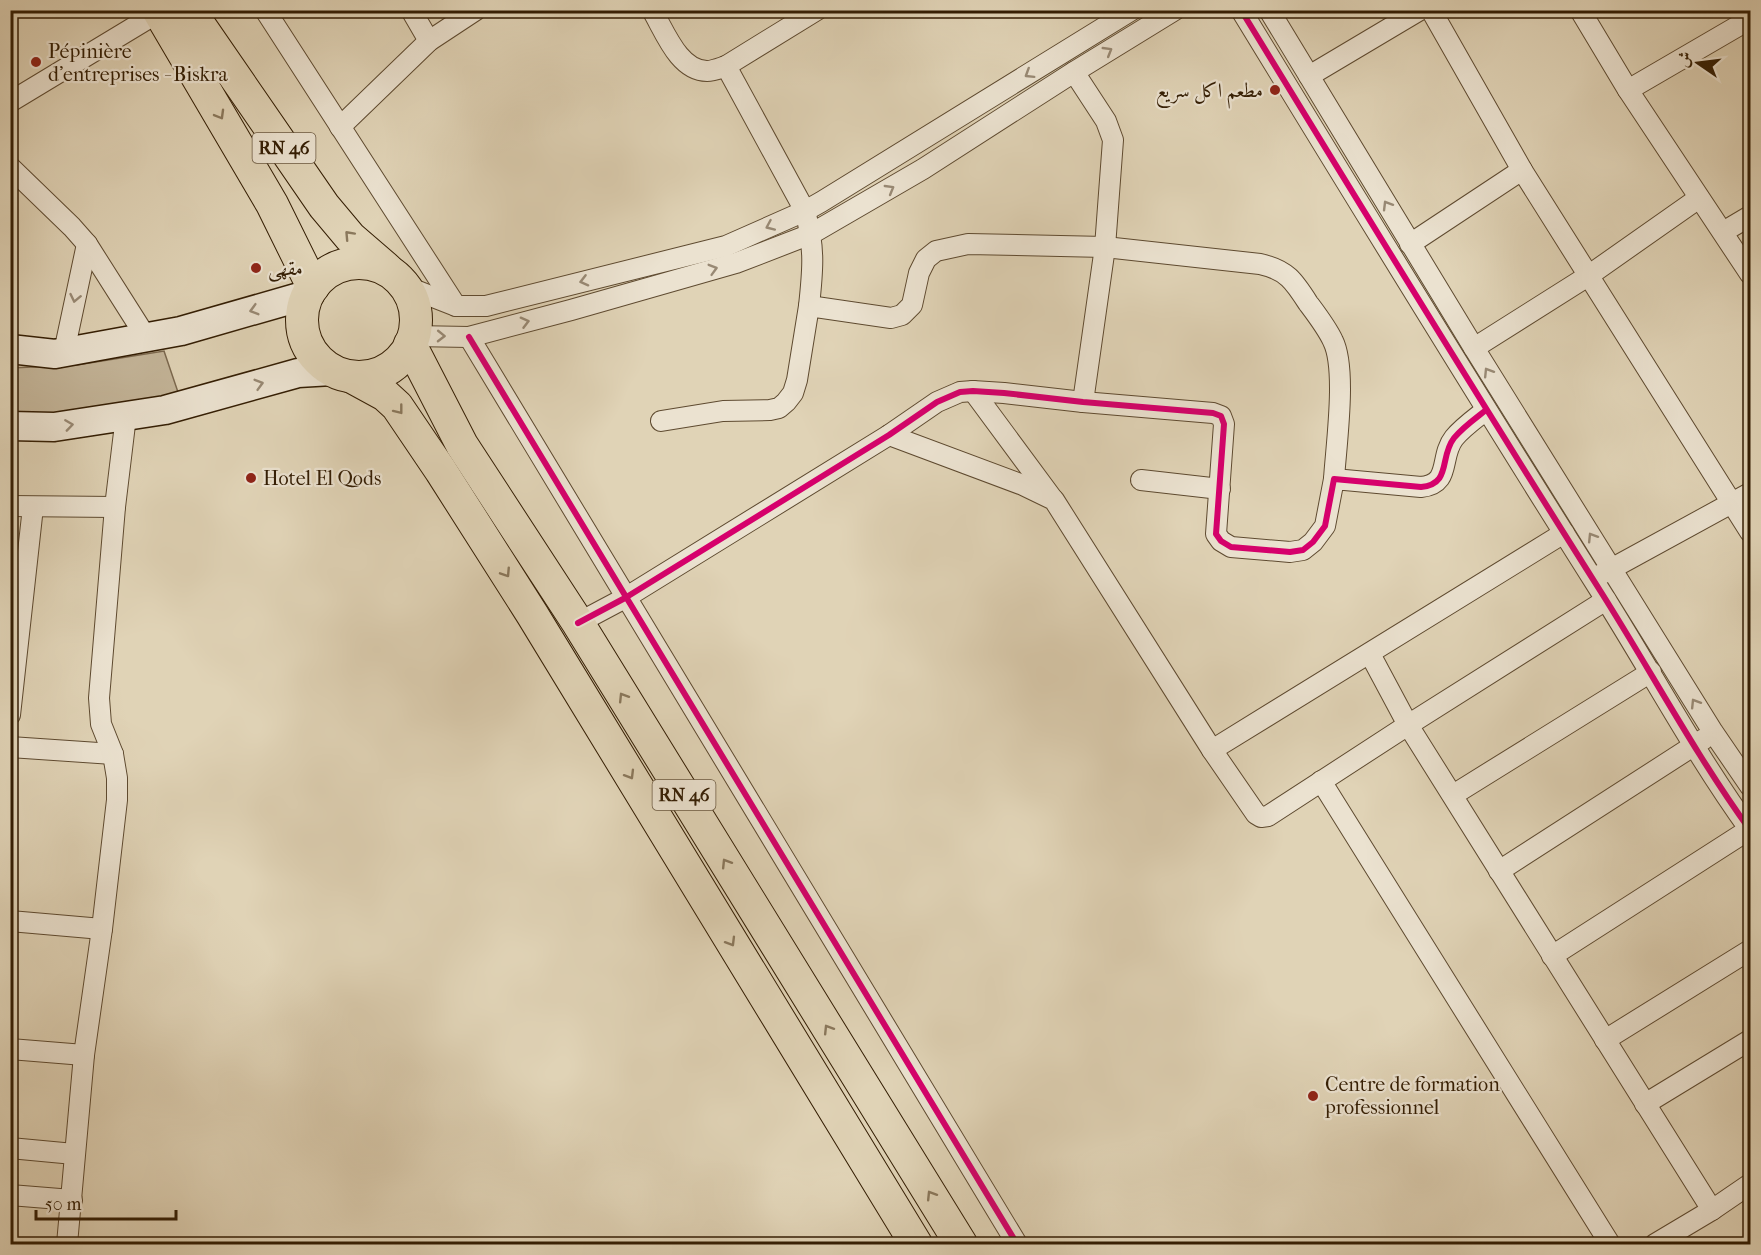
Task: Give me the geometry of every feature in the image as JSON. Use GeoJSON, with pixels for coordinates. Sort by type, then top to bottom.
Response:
{"type":"FeatureCollection","features":[{"type":"Feature","properties":{"kind":"main road","name":"RN 46"},"geometry":{"type":"LineString","coordinates":[[169,11],[350,237],[399,280]]}},
{"type":"Feature","properties":{"kind":"main road","name":"RN 46"},"geometry":{"type":"LineString","coordinates":[[169,11],[272,204],[311,290]]}},
{"type":"Feature","properties":{"kind":"main road"},"geometry":{"type":"LineString","coordinates":[[359,263],[376,266],[399,280],[413,302],[416,320],[412,340],[404,356],[389,369],[370,376],[342,374],[317,359],[306,342],[302,323],[305,303],[311,290],[326,274],[341,266],[359,263]]}},
{"type":"Feature","properties":{"kind":"main road","name":"RN 46"},"geometry":{"type":"LineString","coordinates":[[412,340],[462,445],[578,623],[961,1245]]}},
{"type":"Feature","properties":{"kind":"main road","name":"RN 46"},"geometry":{"type":"LineString","coordinates":[[342,374],[385,395],[397,406],[441,471],[532,614],[916,1245]]}},
{"type":"Feature","properties":{"kind":"street"},"geometry":{"type":"LineString","coordinates":[[265,10],[456,306]]}},
{"type":"Feature","properties":{"kind":"street"},"geometry":{"type":"LineString","coordinates":[[411,10],[429,41]]}},
{"type":"Feature","properties":{"kind":"street"},"geometry":{"type":"LineString","coordinates":[[340,127],[429,41],[476,10]]}},
{"type":"Feature","properties":{"kind":"street"},"geometry":{"type":"LineString","coordinates":[[652,10],[686,64],[709,72],[726,66],[817,10]]}},
{"type":"Feature","properties":{"kind":"street"},"geometry":{"type":"LineString","coordinates":[[399,280],[456,306],[486,306],[726,246],[805,211],[1132,10]]}},
{"type":"Feature","properties":{"kind":"street"},"geometry":{"type":"LineString","coordinates":[[412,340],[469,337],[571,310],[736,262],[811,234],[923,169],[1175,10]]}},
{"type":"Feature","properties":{"kind":"street"},"geometry":{"type":"LineString","coordinates":[[1241,10],[1486,410],[1750,829],[1552,956]]}},
{"type":"Feature","properties":{"kind":"street"},"geometry":{"type":"LineString","coordinates":[[1269,10],[1474,348],[1713,732],[1750,786]]}},
{"type":"Feature","properties":{"kind":"street"},"geometry":{"type":"LineString","coordinates":[[1309,76],[1420,10]]}},
{"type":"Feature","properties":{"kind":"street"},"geometry":{"type":"LineString","coordinates":[[1431,10],[1522,170],[1750,532]]}},
{"type":"Feature","properties":{"kind":"street"},"geometry":{"type":"LineString","coordinates":[[1580,10],[1628,90],[1750,274]]}},
{"type":"Feature","properties":{"kind":"street"},"geometry":{"type":"LineString","coordinates":[[10,102],[169,11]]}},
{"type":"Feature","properties":{"kind":"street"},"geometry":{"type":"LineString","coordinates":[[1628,90],[1750,19]]}},
{"type":"Feature","properties":{"kind":"street"},"geometry":{"type":"LineString","coordinates":[[661,421],[723,411],[779,408],[793,393],[798,380],[814,261],[811,234],[805,211],[726,66]]}},
{"type":"Feature","properties":{"kind":"street"},"geometry":{"type":"LineString","coordinates":[[1074,72],[1106,121],[1113,140],[1105,247],[1083,402]]}},
{"type":"Feature","properties":{"kind":"street"},"geometry":{"type":"LineString","coordinates":[[10,167],[87,244],[146,337]]}},
{"type":"Feature","properties":{"kind":"street"},"geometry":{"type":"LineString","coordinates":[[1410,244],[1522,170]]}},
{"type":"Feature","properties":{"kind":"street"},"geometry":{"type":"LineString","coordinates":[[1474,348],[1588,276],[1699,198]]}},
{"type":"Feature","properties":{"kind":"street"},"geometry":{"type":"LineString","coordinates":[[1723,232],[1750,216]]}},
{"type":"Feature","properties":{"kind":"street"},"geometry":{"type":"LineString","coordinates":[[64,352],[87,244]]}},
{"type":"Feature","properties":{"kind":"street"},"geometry":{"type":"LineString","coordinates":[[578,623],[625,598],[889,435],[937,402],[960,392],[1004,393],[1213,413],[1221,416],[1224,424],[1216,534],[1221,541],[1231,547],[1290,552],[1303,550],[1325,526],[1334,479],[1340,384],[1338,359],[1334,343],[1295,283],[1275,267],[1105,247],[968,244],[936,251],[926,259],[919,273],[912,305],[902,315],[891,318],[809,306]]}},
{"type":"Feature","properties":{"kind":"street"},"geometry":{"type":"LineString","coordinates":[[10,349],[55,354],[181,331],[311,290]]}},
{"type":"Feature","properties":{"kind":"street"},"geometry":{"type":"LineString","coordinates":[[469,337],[1017,1245]]}},
{"type":"Feature","properties":{"kind":"street"},"geometry":{"type":"LineString","coordinates":[[10,426],[54,427],[165,411],[298,373],[342,374]]}},
{"type":"Feature","properties":{"kind":"street"},"geometry":{"type":"LineString","coordinates":[[973,391],[1054,500],[1212,750],[1256,814],[1261,817],[1268,816],[1606,600]]}},
{"type":"Feature","properties":{"kind":"street"},"geometry":{"type":"LineString","coordinates":[[1334,479],[1432,486],[1438,481],[1450,444],[1455,436],[1486,410]]}},
{"type":"Feature","properties":{"kind":"street"},"geometry":{"type":"LineString","coordinates":[[68,1245],[84,1055],[117,800],[117,778],[113,754],[101,724],[99,698],[115,507],[126,416]]}},
{"type":"Feature","properties":{"kind":"street"},"geometry":{"type":"LineString","coordinates":[[889,435],[1023,485],[1054,500]]}},
{"type":"Feature","properties":{"kind":"street"},"geometry":{"type":"LineString","coordinates":[[1141,480],[1220,489]]}},
{"type":"Feature","properties":{"kind":"street"},"geometry":{"type":"LineString","coordinates":[[1593,579],[1750,493]]}},
{"type":"Feature","properties":{"kind":"street"},"geometry":{"type":"LineString","coordinates":[[10,506],[115,507]]}},
{"type":"Feature","properties":{"kind":"street"},"geometry":{"type":"LineString","coordinates":[[10,715],[33,507]]}},
{"type":"Feature","properties":{"kind":"street"},"geometry":{"type":"LineString","coordinates":[[1212,750],[1564,533]]}},
{"type":"Feature","properties":{"kind":"street"},"geometry":{"type":"LineString","coordinates":[[1370,654],[1408,725],[1712,1210]]}},
{"type":"Feature","properties":{"kind":"street"},"geometry":{"type":"LineString","coordinates":[[1453,795],[1651,672]]}},
{"type":"Feature","properties":{"kind":"street"},"geometry":{"type":"LineString","coordinates":[[1499,871],[1713,732]]}},
{"type":"Feature","properties":{"kind":"street"},"geometry":{"type":"LineString","coordinates":[[10,747],[113,754]]}},
{"type":"Feature","properties":{"kind":"street"},"geometry":{"type":"LineString","coordinates":[[1321,781],[1610,1245]]}},
{"type":"Feature","properties":{"kind":"street"},"geometry":{"type":"LineString","coordinates":[[10,921],[102,929]]}},
{"type":"Feature","properties":{"kind":"street"},"geometry":{"type":"LineString","coordinates":[[1605,1040],[1750,950]]}},
{"type":"Feature","properties":{"kind":"street"},"geometry":{"type":"LineString","coordinates":[[1645,1104],[1750,1040]]}},
{"type":"Feature","properties":{"kind":"street"},"geometry":{"type":"LineString","coordinates":[[10,1048],[84,1055]]}},
{"type":"Feature","properties":{"kind":"street"},"geometry":{"type":"LineString","coordinates":[[10,1148],[74,1154]]}},
{"type":"Feature","properties":{"kind":"street"},"geometry":{"type":"LineString","coordinates":[[1654,1245],[1750,1184]]}},
{"type":"Feature","properties":{"kind":"street"},"geometry":{"type":"LineString","coordinates":[[10,1195],[72,1200]]}},
{"type":"Feature","properties":{"kind":"shaded area"},"geometry":{"type":"Polygon","coordinates":[[[164,351],[180,398],[11,418],[10,368],[77,365],[164,351]]]}},
{"type":"Feature","properties":{"kind":"cycle path"},"geometry":{"type":"LineString","coordinates":[[1241,10],[1692,742],[1750,830]]}},
{"type":"Feature","properties":{"kind":"cycle path"},"geometry":{"type":"LineString","coordinates":[[469,337],[1017,1244]]}},
{"type":"Feature","properties":{"kind":"cycle path"},"geometry":{"type":"LineString","coordinates":[[578,623],[625,598],[889,435],[937,402],[960,392],[1004,393],[1213,413],[1221,416],[1224,424],[1216,534],[1221,541],[1231,547],[1290,552],[1303,550],[1313,542],[1325,526],[1334,479],[1421,487],[1431,485],[1437,481],[1444,469],[1447,453],[1454,438],[1486,410]]}},
{"type":"Feature","properties":{"kind":"place","name":"Pépinière d'entreprises - Biskra"},"geometry":{"type":"Point","coordinates":[36,62]}},
{"type":"Feature","properties":{"kind":"place","name":"مطعم اكل سريع"},"geometry":{"type":"Point","coordinates":[1275,90]}},
{"type":"Feature","properties":{"kind":"place","name":"مقهى"},"geometry":{"type":"Point","coordinates":[256,268]}},
{"type":"Feature","properties":{"kind":"place","name":"Hotel El Qods"},"geometry":{"type":"Point","coordinates":[251,478]}},
{"type":"Feature","properties":{"kind":"place","name":"Centre de formation professionnel"},"geometry":{"type":"Point","coordinates":[1313,1096]}}]}
